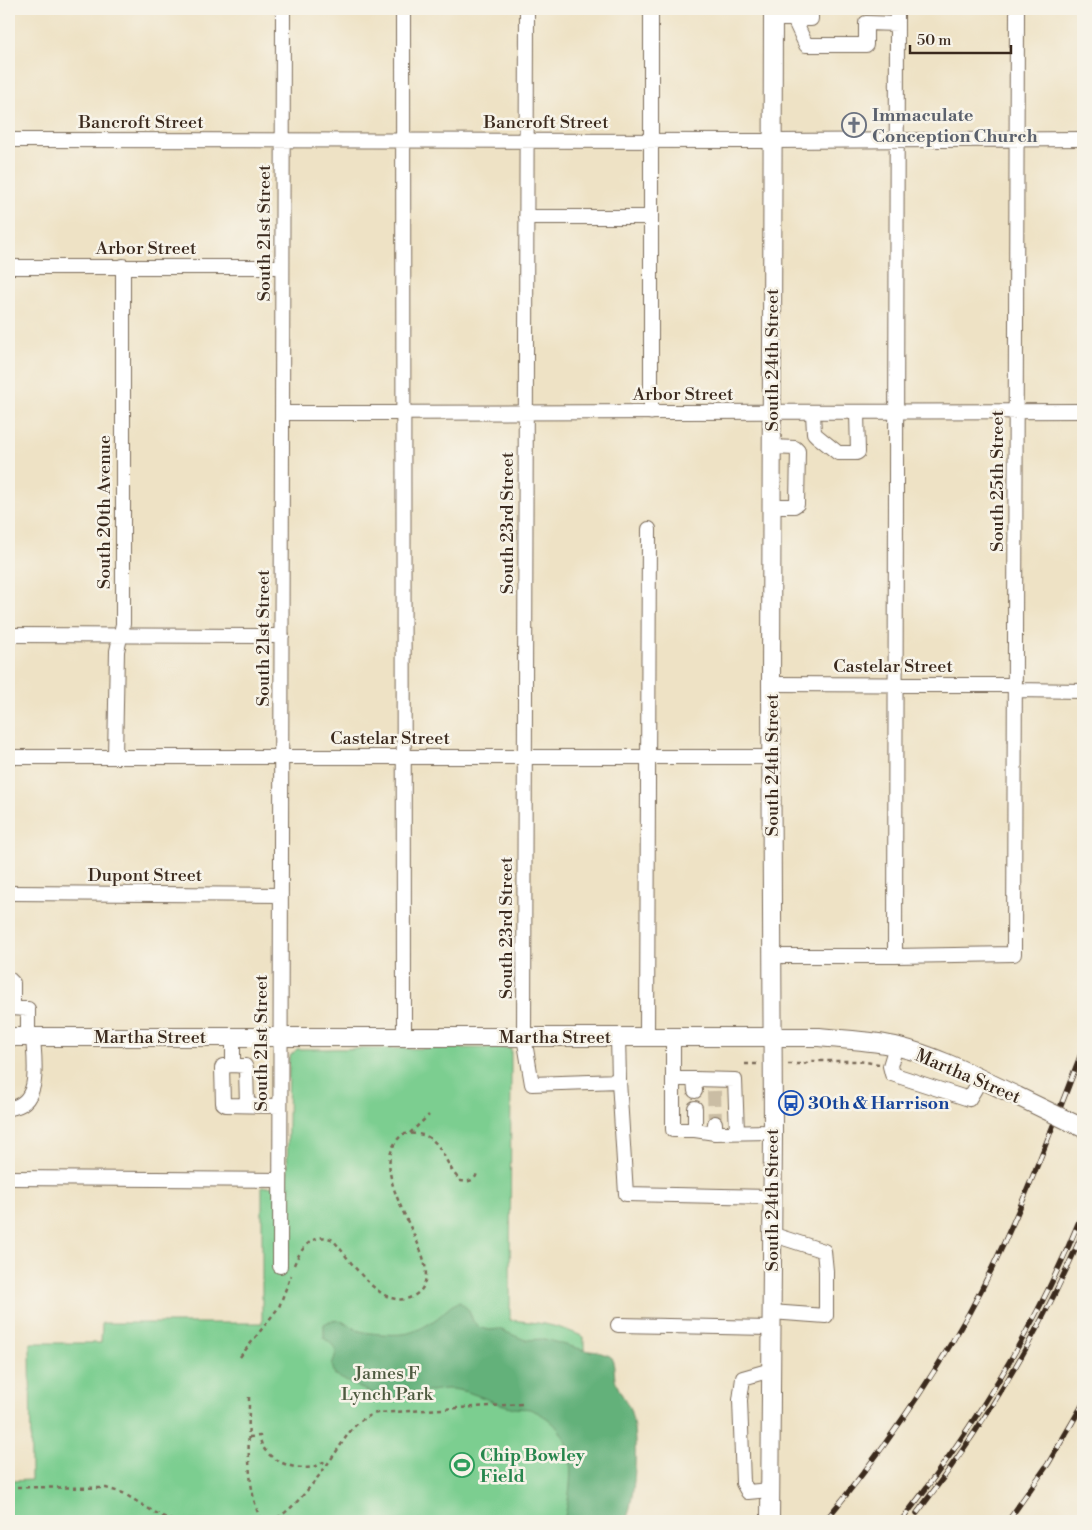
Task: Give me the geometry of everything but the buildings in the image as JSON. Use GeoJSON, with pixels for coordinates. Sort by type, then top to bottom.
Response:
{"type":"FeatureCollection","features":[{"type":"Feature","properties":{"kind":"main road","name":"South 24th Street"},"geometry":{"type":"LineString","coordinates":[[770,1505],[773,1132],[771,684],[773,14]]}},
{"type":"Feature","properties":{"kind":"main road","name":"Martha Street"},"geometry":{"type":"LineString","coordinates":[[9,1037],[819,1037],[878,1042],[935,1058],[1083,1128]]}},
{"type":"Feature","properties":{"kind":"street","name":"South 21st Street"},"geometry":{"type":"LineString","coordinates":[[280,1266],[283,9]]}},
{"type":"Feature","properties":{"kind":"street"},"geometry":{"type":"LineString","coordinates":[[403,9],[404,1037]]}},
{"type":"Feature","properties":{"kind":"street","name":"South 23rd Street"},"geometry":{"type":"LineString","coordinates":[[527,9],[524,1037],[532,1084],[619,1081]]}},
{"type":"Feature","properties":{"kind":"street"},"geometry":{"type":"LineString","coordinates":[[651,9],[651,413]]}},
{"type":"Feature","properties":{"kind":"street"},"geometry":{"type":"LineString","coordinates":[[773,14],[794,19],[811,18],[810,9]]}},
{"type":"Feature","properties":{"kind":"street"},"geometry":{"type":"LineString","coordinates":[[772,956],[896,956],[898,9]]}},
{"type":"Feature","properties":{"kind":"street","name":"South 25th Street"},"geometry":{"type":"LineString","coordinates":[[896,956],[1014,954],[1017,9]]}},
{"type":"Feature","properties":{"kind":"street"},"geometry":{"type":"LineString","coordinates":[[794,19],[806,45],[866,45],[866,23],[898,24]]}},
{"type":"Feature","properties":{"kind":"street","name":"Bancroft Street"},"geometry":{"type":"LineString","coordinates":[[9,140],[282,141],[403,139],[772,141],[1083,139]]}},
{"type":"Feature","properties":{"kind":"street"},"geometry":{"type":"LineString","coordinates":[[526,217],[650,217]]}},
{"type":"Feature","properties":{"kind":"street","name":"South 20th Avenue"},"geometry":{"type":"LineString","coordinates":[[115,757],[116,651],[123,624],[123,266]]}},
{"type":"Feature","properties":{"kind":"street","name":"Arbor Street"},"geometry":{"type":"LineString","coordinates":[[9,267],[282,267]]}},
{"type":"Feature","properties":{"kind":"street","name":"Arbor Street"},"geometry":{"type":"LineString","coordinates":[[282,413],[896,413],[1083,411]]}},
{"type":"Feature","properties":{"kind":"street"},"geometry":{"type":"LineString","coordinates":[[813,413],[814,433],[838,453],[858,452],[857,413]]}},
{"type":"Feature","properties":{"kind":"street"},"geometry":{"type":"LineString","coordinates":[[772,447],[795,448],[798,451],[796,504],[794,506],[772,506]]}},
{"type":"Feature","properties":{"kind":"street"},"geometry":{"type":"LineString","coordinates":[[647,1036],[649,529]]}},
{"type":"Feature","properties":{"kind":"street"},"geometry":{"type":"LineString","coordinates":[[9,635],[282,636]]}},
{"type":"Feature","properties":{"kind":"street","name":"Castelar Street"},"geometry":{"type":"LineString","coordinates":[[771,684],[1014,687],[1083,691]]}},
{"type":"Feature","properties":{"kind":"street","name":"Castelar Street"},"geometry":{"type":"LineString","coordinates":[[9,757],[772,757]]}},
{"type":"Feature","properties":{"kind":"street","name":"Dupont Street"},"geometry":{"type":"LineString","coordinates":[[9,893],[280,895]]}},
{"type":"Feature","properties":{"kind":"street"},"geometry":{"type":"LineString","coordinates":[[9,979],[13,983],[11,1008],[28,1009],[35,1074],[31,1094],[26,1100],[9,1108]]}},
{"type":"Feature","properties":{"kind":"street"},"geometry":{"type":"LineString","coordinates":[[618,1036],[626,1194],[772,1197]]}},
{"type":"Feature","properties":{"kind":"street"},"geometry":{"type":"LineString","coordinates":[[232,1037],[233,1065]]}},
{"type":"Feature","properties":{"kind":"street"},"geometry":{"type":"LineString","coordinates":[[673,1037],[673,1130],[715,1128],[737,1132],[773,1132]]}},
{"type":"Feature","properties":{"kind":"street"},"geometry":{"type":"LineString","coordinates":[[896,1046],[890,1066],[892,1074],[969,1099],[981,1079]]}},
{"type":"Feature","properties":{"kind":"street"},"geometry":{"type":"LineString","coordinates":[[247,1106],[246,1068],[242,1065],[223,1066],[222,1100],[226,1105],[247,1106],[280,1106]]}},
{"type":"Feature","properties":{"kind":"street"},"geometry":{"type":"LineString","coordinates":[[673,1079],[695,1085],[714,1085],[735,1080],[737,1132]]}},
{"type":"Feature","properties":{"kind":"street"},"geometry":{"type":"LineString","coordinates":[[695,1108],[695,1130]]}},
{"type":"Feature","properties":{"kind":"street"},"geometry":{"type":"LineString","coordinates":[[9,1178],[280,1180]]}},
{"type":"Feature","properties":{"kind":"street"},"geometry":{"type":"LineString","coordinates":[[618,1326],[826,1316],[824,1251],[772,1234]]}},
{"type":"Feature","properties":{"kind":"street"},"geometry":{"type":"LineString","coordinates":[[770,1505],[748,1492],[743,1483],[740,1400],[743,1378],[771,1370]]}},
{"type":"Feature","properties":{"kind":"path"},"geometry":{"type":"LineString","coordinates":[[410,1133],[430,1115]]}},
{"type":"Feature","properties":{"kind":"path"},"geometry":{"type":"LineString","coordinates":[[240,1357],[279,1307],[297,1259],[306,1244],[313,1240],[328,1237],[334,1240],[375,1290],[387,1297],[396,1299],[411,1297],[422,1288],[426,1275],[422,1255],[396,1194],[390,1170],[390,1152],[402,1134],[420,1134],[437,1144],[453,1172],[461,1181],[472,1180],[476,1177],[477,1172]]}},
{"type":"Feature","properties":{"kind":"path"},"geometry":{"type":"LineString","coordinates":[[249,1397],[252,1485],[260,1521]]}},
{"type":"Feature","properties":{"kind":"path"},"geometry":{"type":"LineString","coordinates":[[270,1521],[285,1514],[327,1465],[353,1428],[367,1416],[386,1413],[522,1404]]}},
{"type":"Feature","properties":{"kind":"path"},"geometry":{"type":"LineString","coordinates":[[249,1437],[260,1436],[260,1442],[265,1450],[276,1460],[287,1466],[309,1468],[318,1467],[324,1462],[327,1465]]}},
{"type":"Feature","properties":{"kind":"path"},"geometry":{"type":"LineString","coordinates":[[9,1487],[97,1487],[115,1490],[174,1521]]}},
{"type":"Feature","properties":{"kind":"green space","name":"James F Lynch Park"},"geometry":{"type":"Polygon","coordinates":[[[511,1048],[510,1320],[548,1325],[565,1329],[584,1337],[584,1358],[617,1521],[9,1521],[9,1481],[31,1480],[30,1343],[101,1343],[102,1323],[262,1323],[262,1187],[287,1186],[289,1057],[297,1049],[511,1048]]]}},
{"type":"Feature","properties":{"kind":"green space"},"geometry":{"type":"Polygon","coordinates":[[[460,1302],[469,1310],[473,1321],[480,1328],[499,1329],[525,1340],[544,1339],[610,1356],[613,1362],[617,1386],[630,1409],[635,1434],[634,1481],[626,1521],[564,1521],[571,1472],[570,1456],[566,1442],[558,1429],[546,1418],[530,1409],[512,1408],[452,1389],[399,1397],[382,1396],[358,1387],[335,1375],[332,1365],[336,1353],[332,1344],[324,1338],[324,1324],[335,1320],[364,1332],[403,1334],[423,1327],[451,1306],[460,1302]]]}},
{"type":"Feature","properties":{"kind":"tunnel"},"geometry":{"type":"LineString","coordinates":[[714,1091],[715,1123]]}},
{"type":"Feature","properties":{"kind":"railway"},"geometry":{"type":"LineString","coordinates":[[825,1521],[902,1420],[969,1313],[1016,1216],[1083,1049]]}},
{"type":"Feature","properties":{"kind":"railway"},"geometry":{"type":"LineString","coordinates":[[901,1521],[954,1449],[1003,1373],[1046,1294],[1083,1212]]}},
{"type":"Feature","properties":{"kind":"railway"},"geometry":{"type":"LineString","coordinates":[[917,1513],[965,1447],[1009,1378],[1048,1306],[1083,1232]]}},
{"type":"Feature","properties":{"kind":"railway"},"geometry":{"type":"LineString","coordinates":[[1008,1521],[1048,1464],[1083,1404]]}},
{"type":"Feature","properties":{"kind":"place","name":"Immaculate Conception Church"},"geometry":{"type":"Point","coordinates":[854,125]}},
{"type":"Feature","properties":{"kind":"place","name":"30th & Harrison"},"geometry":{"type":"Point","coordinates":[791,1103]}},
{"type":"Feature","properties":{"kind":"place","name":"Chip Bowley Field"},"geometry":{"type":"Point","coordinates":[462,1465]}}]}
